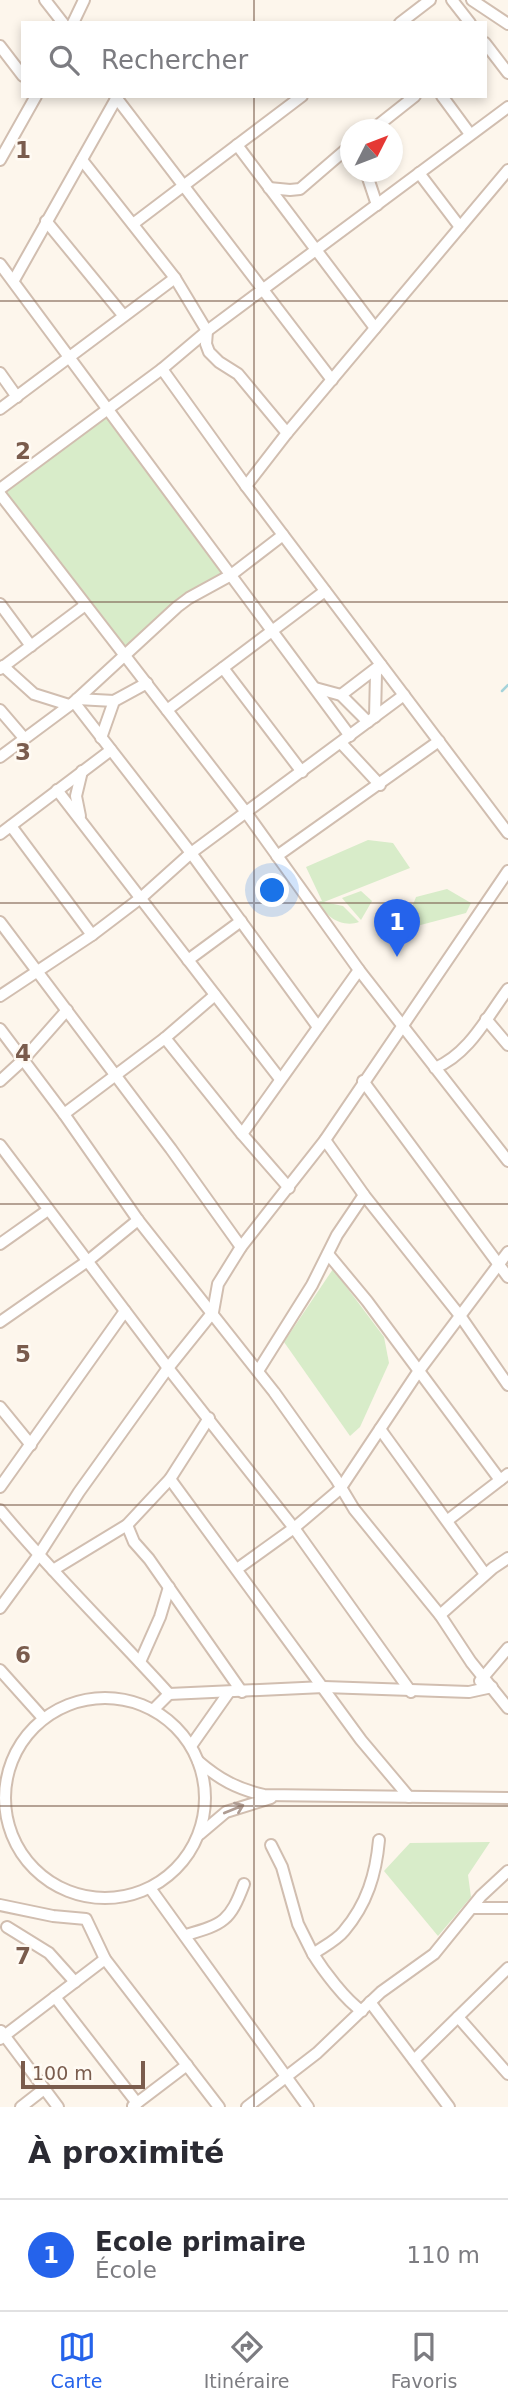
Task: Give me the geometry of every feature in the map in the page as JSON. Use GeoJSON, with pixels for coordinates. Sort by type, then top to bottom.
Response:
{"type":"FeatureCollection","features":[{"type":"Feature","properties":{"kind":"street"},"geometry":{"type":"LineString","coordinates":[[45,0],[61,21]]}},
{"type":"Feature","properties":{"kind":"street"},"geometry":{"type":"LineString","coordinates":[[74,21],[84,0]]}},
{"type":"Feature","properties":{"kind":"street"},"geometry":{"type":"LineString","coordinates":[[403,21],[430,0]]}},
{"type":"Feature","properties":{"kind":"street"},"geometry":{"type":"LineString","coordinates":[[453,0],[469,21]]}},
{"type":"Feature","properties":{"kind":"street"},"geometry":{"type":"LineString","coordinates":[[472,0],[504,21],[508,7]]}},
{"type":"Feature","properties":{"kind":"street"},"geometry":{"type":"LineString","coordinates":[[0,46],[21,73]]}},
{"type":"Feature","properties":{"kind":"street"},"geometry":{"type":"LineString","coordinates":[[487,46],[508,73]]}},
{"type":"Feature","properties":{"kind":"street"},"geometry":{"type":"LineString","coordinates":[[1,157],[35,98]]}},
{"type":"Feature","properties":{"kind":"street"},"geometry":{"type":"LineString","coordinates":[[13,280],[116,98],[332,380]]}},
{"type":"Feature","properties":{"kind":"street"},"geometry":{"type":"LineString","coordinates":[[133,224],[299,98]]}},
{"type":"Feature","properties":{"kind":"street"},"geometry":{"type":"LineString","coordinates":[[386,119],[412,98]]}},
{"type":"Feature","properties":{"kind":"street"},"geometry":{"type":"LineString","coordinates":[[443,98],[470,134]]}},
{"type":"Feature","properties":{"kind":"street"},"geometry":{"type":"LineString","coordinates":[[508,107],[264,291],[206,331],[162,369],[0,492],[84,606],[126,656],[245,811],[359,970],[508,1161]]}},
{"type":"Feature","properties":{"kind":"street"},"geometry":{"type":"LineString","coordinates":[[237,145],[375,328]]}},
{"type":"Feature","properties":{"kind":"street"},"geometry":{"type":"LineString","coordinates":[[269,188],[290,191],[300,189],[340,155]]}},
{"type":"Feature","properties":{"kind":"street"},"geometry":{"type":"LineString","coordinates":[[82,160],[175,278],[206,331],[209,352],[238,374],[287,433]]}},
{"type":"Feature","properties":{"kind":"street"},"geometry":{"type":"LineString","coordinates":[[246,486],[287,433],[508,170]]}},
{"type":"Feature","properties":{"kind":"street"},"geometry":{"type":"LineString","coordinates":[[419,173],[460,227]]}},
{"type":"Feature","properties":{"kind":"street"},"geometry":{"type":"LineString","coordinates":[[369,182],[377,205]]}},
{"type":"Feature","properties":{"kind":"street"},"geometry":{"type":"LineString","coordinates":[[46,222],[122,315]]}},
{"type":"Feature","properties":{"kind":"street"},"geometry":{"type":"LineString","coordinates":[[0,264],[273,630],[315,688],[345,739],[380,785]]}},
{"type":"Feature","properties":{"kind":"street"},"geometry":{"type":"LineString","coordinates":[[0,409],[122,315],[175,278]]}},
{"type":"Feature","properties":{"kind":"street"},"geometry":{"type":"LineString","coordinates":[[162,369],[246,486],[508,833]]}},
{"type":"Feature","properties":{"kind":"street"},"geometry":{"type":"LineString","coordinates":[[0,373],[17,397]]}},
{"type":"Feature","properties":{"kind":"street"},"geometry":{"type":"LineString","coordinates":[[0,757],[73,702],[183,602],[231,575],[283,535]]}},
{"type":"Feature","properties":{"kind":"street"},"geometry":{"type":"LineString","coordinates":[[167,710],[325,591]]}},
{"type":"Feature","properties":{"kind":"street"},"geometry":{"type":"LineString","coordinates":[[0,604],[31,646]]}},
{"type":"Feature","properties":{"kind":"street"},"geometry":{"type":"LineString","coordinates":[[84,606],[2,668],[34,694],[73,702],[114,701],[147,683]]}},
{"type":"Feature","properties":{"kind":"street"},"geometry":{"type":"LineString","coordinates":[[341,695],[381,665]]}},
{"type":"Feature","properties":{"kind":"street"},"geometry":{"type":"LineString","coordinates":[[371,720],[376,673],[381,665]]}},
{"type":"Feature","properties":{"kind":"street"},"geometry":{"type":"LineString","coordinates":[[223,668],[302,772]]}},
{"type":"Feature","properties":{"kind":"street"},"geometry":{"type":"LineString","coordinates":[[315,688],[341,695],[371,720]]}},
{"type":"Feature","properties":{"kind":"street"},"geometry":{"type":"LineString","coordinates":[[0,996],[142,898],[191,853],[245,811],[404,695]]}},
{"type":"Feature","properties":{"kind":"street"},"geometry":{"type":"LineString","coordinates":[[101,738],[114,701]]}},
{"type":"Feature","properties":{"kind":"street"},"geometry":{"type":"LineString","coordinates":[[73,702],[191,853],[318,1027]]}},
{"type":"Feature","properties":{"kind":"street"},"geometry":{"type":"LineString","coordinates":[[0,710],[24,738]]}},
{"type":"Feature","properties":{"kind":"street"},"geometry":{"type":"LineString","coordinates":[[277,856],[439,741]]}},
{"type":"Feature","properties":{"kind":"street"},"geometry":{"type":"LineString","coordinates":[[29,850],[0,835],[111,750]]}},
{"type":"Feature","properties":{"kind":"street"},"geometry":{"type":"LineString","coordinates":[[82,771],[76,796],[78,813],[83,824]]}},
{"type":"Feature","properties":{"kind":"street"},"geometry":{"type":"LineString","coordinates":[[57,790],[280,1079]]}},
{"type":"Feature","properties":{"kind":"street"},"geometry":{"type":"LineString","coordinates":[[11,826],[92,935]]}},
{"type":"Feature","properties":{"kind":"street"},"geometry":{"type":"LineString","coordinates":[[0,1608],[168,1368],[213,1312],[218,1284],[241,1247],[325,1140],[508,871]]}},
{"type":"Feature","properties":{"kind":"street"},"geometry":{"type":"LineString","coordinates":[[188,960],[240,921]]}},
{"type":"Feature","properties":{"kind":"street"},"geometry":{"type":"LineString","coordinates":[[0,922],[241,1247]]}},
{"type":"Feature","properties":{"kind":"street"},"geometry":{"type":"LineString","coordinates":[[242,1134],[359,970]]}},
{"type":"Feature","properties":{"kind":"street"},"geometry":{"type":"LineString","coordinates":[[435,1068],[463,1051],[508,989]]}},
{"type":"Feature","properties":{"kind":"street"},"geometry":{"type":"LineString","coordinates":[[64,1114],[165,1038],[215,995]]}},
{"type":"Feature","properties":{"kind":"street"},"geometry":{"type":"LineString","coordinates":[[0,1081],[23,1060],[67,1010]]}},
{"type":"Feature","properties":{"kind":"street"},"geometry":{"type":"LineString","coordinates":[[486,1019],[508,1045]]}},
{"type":"Feature","properties":{"kind":"street"},"geometry":{"type":"LineString","coordinates":[[0,1029],[138,1220],[258,1371],[308,1438],[340,1489],[440,1615],[483,1678],[508,1708]]}},
{"type":"Feature","properties":{"kind":"street"},"geometry":{"type":"LineString","coordinates":[[165,1038],[289,1188]]}},
{"type":"Feature","properties":{"kind":"street"},"geometry":{"type":"LineString","coordinates":[[363,1081],[508,1277]]}},
{"type":"Feature","properties":{"kind":"street"},"geometry":{"type":"LineString","coordinates":[[325,1140],[364,1195],[461,1317],[508,1385]]}},
{"type":"Feature","properties":{"kind":"street"},"geometry":{"type":"LineString","coordinates":[[0,1145],[168,1368],[294,1528],[411,1692]]}},
{"type":"Feature","properties":{"kind":"street"},"geometry":{"type":"LineString","coordinates":[[258,1371],[364,1195]]}},
{"type":"Feature","properties":{"kind":"street"},"geometry":{"type":"LineString","coordinates":[[0,1244],[48,1210]]}},
{"type":"Feature","properties":{"kind":"street"},"geometry":{"type":"LineString","coordinates":[[0,1322],[89,1260],[138,1220]]}},
{"type":"Feature","properties":{"kind":"street"},"geometry":{"type":"LineString","coordinates":[[237,1569],[294,1528],[340,1489],[418,1372],[508,1252]]}},
{"type":"Feature","properties":{"kind":"street"},"geometry":{"type":"LineString","coordinates":[[328,1254],[367,1301],[418,1372],[504,1477],[448,1520]]}},
{"type":"Feature","properties":{"kind":"street"},"geometry":{"type":"LineString","coordinates":[[0,1488],[125,1311]]}},
{"type":"Feature","properties":{"kind":"street"},"geometry":{"type":"LineString","coordinates":[[0,1407],[31,1446]]}},
{"type":"Feature","properties":{"kind":"street"},"geometry":{"type":"LineString","coordinates":[[53,1570],[127,1525],[170,1479],[209,1418]]}},
{"type":"Feature","properties":{"kind":"street"},"geometry":{"type":"LineString","coordinates":[[380,1429],[485,1574]]}},
{"type":"Feature","properties":{"kind":"street"},"geometry":{"type":"LineString","coordinates":[[170,1479],[361,1740],[409,1797]]}},
{"type":"Feature","properties":{"kind":"street"},"geometry":{"type":"LineString","coordinates":[[0,1510],[38,1556],[169,1694]]}},
{"type":"Feature","properties":{"kind":"street"},"geometry":{"type":"LineString","coordinates":[[127,1525],[134,1542],[169,1587],[242,1692]]}},
{"type":"Feature","properties":{"kind":"street"},"geometry":{"type":"LineString","coordinates":[[440,1615],[485,1574],[508,1558]]}},
{"type":"Feature","properties":{"kind":"street"},"geometry":{"type":"LineString","coordinates":[[140,1662],[160,1617],[169,1587]]}},
{"type":"Feature","properties":{"kind":"street"},"geometry":{"type":"LineString","coordinates":[[469,1692],[508,1648]]}},
{"type":"Feature","properties":{"kind":"street"},"geometry":{"type":"LineString","coordinates":[[0,1670],[43,1718]]}},
{"type":"Feature","properties":{"kind":"street"},"geometry":{"type":"LineString","coordinates":[[153,1710],[169,1694],[324,1687],[469,1692],[492,1687]]}},
{"type":"Feature","properties":{"kind":"street"},"geometry":{"type":"LineString","coordinates":[[191,1746],[229,1692]]}},
{"type":"Feature","properties":{"kind":"street"},"geometry":{"type":"LineString","coordinates":[[0,1766],[43,1718],[62,1706],[84,1699],[122,1699],[153,1710],[170,1721],[191,1746],[203,1777],[205,1805],[198,1836]]}},
{"type":"Feature","properties":{"kind":"street"},"geometry":{"type":"LineString","coordinates":[[14,1753],[6,1774],[4,1800],[7,1824],[15,1842],[32,1867],[45,1878],[59,1887],[100,1898],[126,1896],[150,1888],[179,1867],[198,1836],[214,1819],[226,1812],[278,1796]]}},
{"type":"Feature","properties":{"kind":"street"},"geometry":{"type":"LineString","coordinates":[[198,1761],[229,1784],[243,1790],[278,1796],[508,1798]]}},
{"type":"Feature","properties":{"kind":"street"},"geometry":{"type":"LineString","coordinates":[[0,1829],[15,1842]]}},
{"type":"Feature","properties":{"kind":"street"},"geometry":{"type":"LineString","coordinates":[[313,1954],[343,1933],[363,1904],[374,1877],[379,1840]]}},
{"type":"Feature","properties":{"kind":"street"},"geometry":{"type":"LineString","coordinates":[[271,1845],[282,1867],[298,1924],[313,1954],[351,2002],[362,2011]]}},
{"type":"Feature","properties":{"kind":"street"},"geometry":{"type":"LineString","coordinates":[[247,2107],[317,2053],[381,1992],[434,1954],[490,1887],[508,1871]]}},
{"type":"Feature","properties":{"kind":"street"},"geometry":{"type":"LineString","coordinates":[[186,1935],[227,1918],[234,1909],[244,1884]]}},
{"type":"Feature","properties":{"kind":"street"},"geometry":{"type":"LineString","coordinates":[[150,1888],[308,2107]]}},
{"type":"Feature","properties":{"kind":"street"},"geometry":{"type":"LineString","coordinates":[[87,1895],[86,1919],[105,1959],[219,2107]]}},
{"type":"Feature","properties":{"kind":"street"},"geometry":{"type":"LineString","coordinates":[[0,1905],[53,1916],[86,1919]]}},
{"type":"Feature","properties":{"kind":"street"},"geometry":{"type":"LineString","coordinates":[[473,1908],[508,1908]]}},
{"type":"Feature","properties":{"kind":"street"},"geometry":{"type":"LineString","coordinates":[[7,1927],[49,1952],[75,1982]]}},
{"type":"Feature","properties":{"kind":"street"},"geometry":{"type":"LineString","coordinates":[[58,2107],[1,2035],[105,1959]]}},
{"type":"Feature","properties":{"kind":"street"},"geometry":{"type":"LineString","coordinates":[[414,2060],[506,1972]]}},
{"type":"Feature","properties":{"kind":"street"},"geometry":{"type":"LineString","coordinates":[[55,1997],[134,2105],[187,2065]]}},
{"type":"Feature","properties":{"kind":"street"},"geometry":{"type":"LineString","coordinates":[[370,2002],[449,2107]]}},
{"type":"Feature","properties":{"kind":"street"},"geometry":{"type":"LineString","coordinates":[[458,2017],[508,2074]]}},
{"type":"Feature","properties":{"kind":"street"},"geometry":{"type":"LineString","coordinates":[[21,2107],[44,2089]]}},
{"type":"Feature","properties":{"kind":"green space"},"geometry":{"type":"Polygon","coordinates":[[[107,414],[226,574],[126,651],[1,491],[107,414]]]}},
{"type":"Feature","properties":{"kind":"green space"},"geometry":{"type":"Polygon","coordinates":[[[368,840],[393,843],[410,868],[324,902],[343,906],[359,922],[347,924],[335,920],[321,907],[319,901],[322,901],[306,867],[368,840]]]}},
{"type":"Feature","properties":{"kind":"green space"},"geometry":{"type":"Polygon","coordinates":[[[447,889],[471,903],[466,913],[413,927],[406,922],[416,897],[447,889]]]}},
{"type":"Feature","properties":{"kind":"green space"},"geometry":{"type":"Polygon","coordinates":[[[361,891],[372,901],[361,920],[342,898],[361,891]]]}},
{"type":"Feature","properties":{"kind":"green space"},"geometry":{"type":"Polygon","coordinates":[[[333,1269],[384,1337],[389,1363],[360,1427],[350,1436],[284,1342],[333,1269]]]}},
{"type":"Feature","properties":{"kind":"green space"},"geometry":{"type":"Polygon","coordinates":[[[490,1842],[468,1875],[471,1897],[438,1936],[384,1871],[410,1843],[490,1842]]]}},
{"type":"Feature","properties":{"kind":"waterway"},"geometry":{"type":"LineString","coordinates":[[502,691],[508,685]]}},
{"type":"Feature","properties":{"kind":"place","name":"Ecole primaire"},"geometry":{"type":"Point","coordinates":[397,957]}}]}
